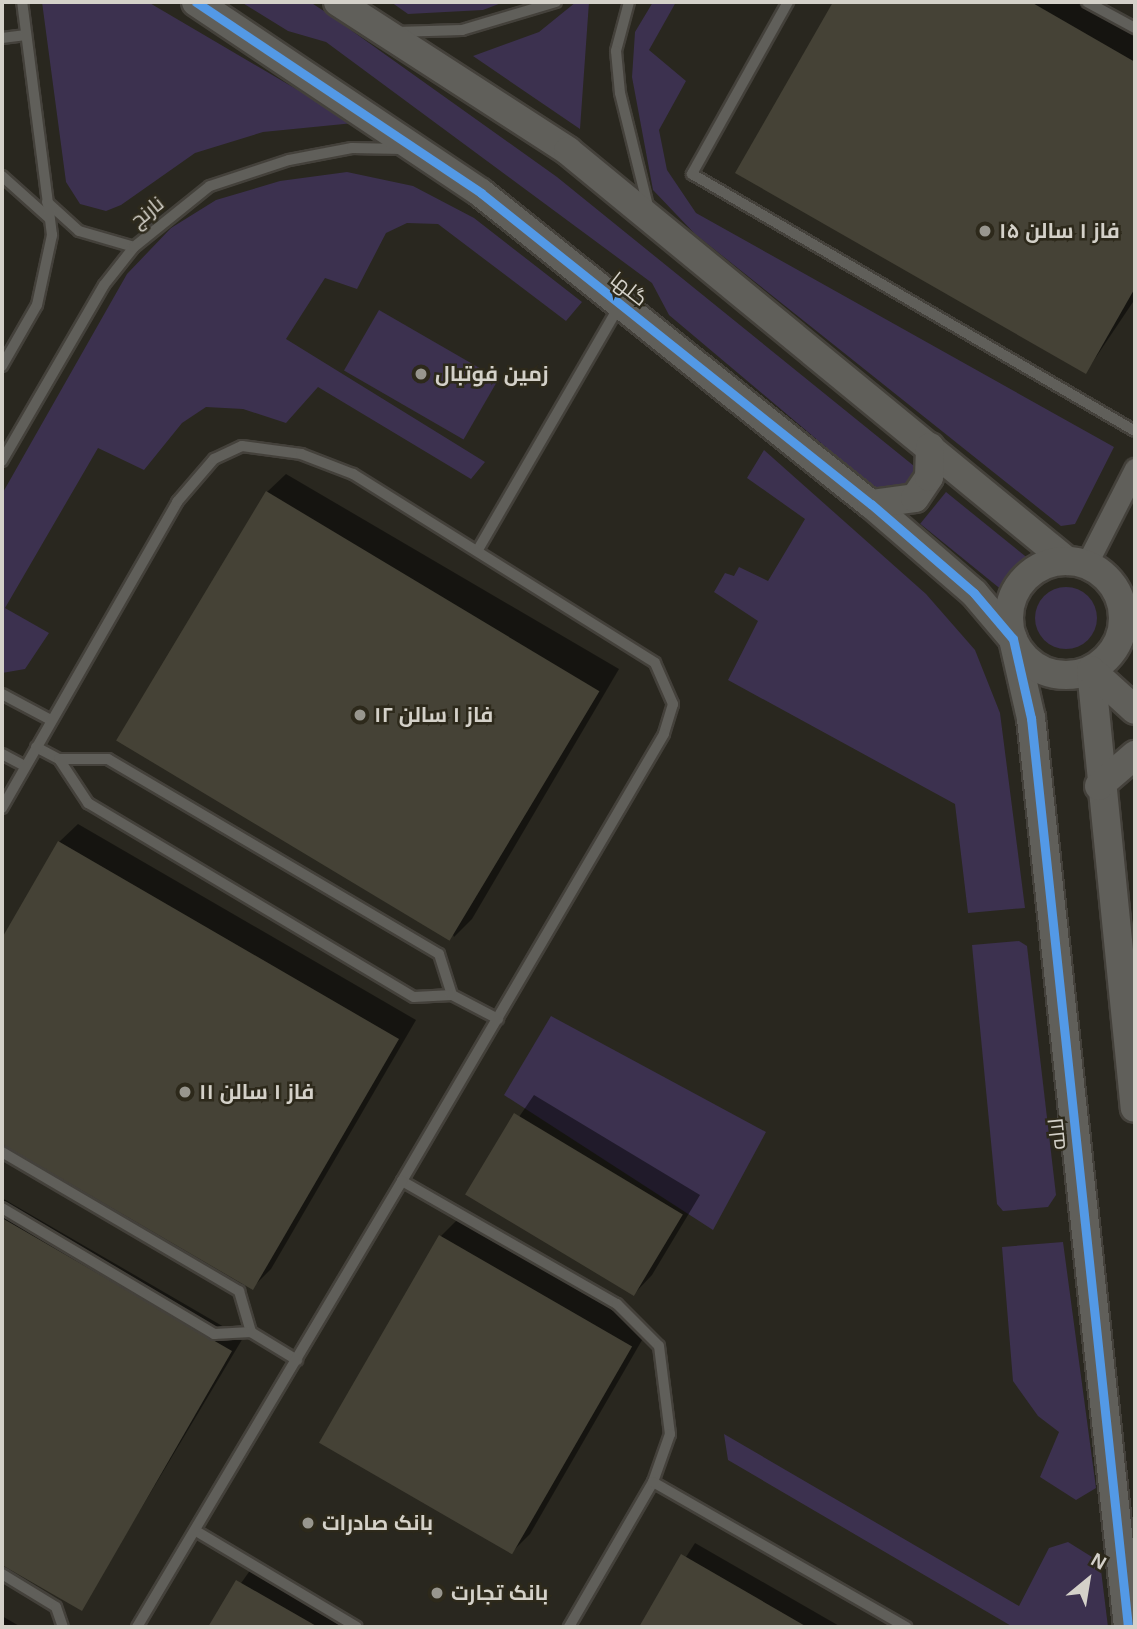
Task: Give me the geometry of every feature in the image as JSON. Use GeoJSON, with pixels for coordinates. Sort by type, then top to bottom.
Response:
{"type":"FeatureCollection","features":[{"type":"Feature","properties":{"kind":"street","name":"گلها"},"geometry":{"type":"LineString","coordinates":[[195,2],[424,150],[871,504],[974,593],[1013,639]]}},
{"type":"Feature","properties":{"kind":"street"},"geometry":{"type":"LineString","coordinates":[[338,2],[568,151],[930,447],[1077,563],[1111,583],[1129,616],[1116,646],[1091,670],[1054,674],[1022,655],[1013,639],[1009,621],[1019,585],[1032,572],[1077,563],[1135,469]]}},
{"type":"Feature","properties":{"kind":"street"},"geometry":{"type":"LineString","coordinates":[[871,504],[915,498],[929,477],[930,447]]}},
{"type":"Feature","properties":{"kind":"street","name":"لاله"},"geometry":{"type":"LineString","coordinates":[[1013,639],[1031,718],[1125,1525],[1128,1627]]}},
{"type":"Feature","properties":{"kind":"street"},"geometry":{"type":"LineString","coordinates":[[1091,670],[1135,710]]}},
{"type":"Feature","properties":{"kind":"street"},"geometry":{"type":"LineString","coordinates":[[1091,670],[1099,786],[1135,1108]]}},
{"type":"Feature","properties":{"kind":"street"},"geometry":{"type":"LineString","coordinates":[[1099,786],[1135,755]]}},
{"type":"Feature","properties":{"kind":"lane"},"geometry":{"type":"LineString","coordinates":[[2,366],[37,305],[52,235],[22,2]]}},
{"type":"Feature","properties":{"kind":"lane"},"geometry":{"type":"LineString","coordinates":[[385,33],[463,30],[556,2]]}},
{"type":"Feature","properties":{"kind":"lane"},"geometry":{"type":"LineString","coordinates":[[629,2],[616,51],[620,93],[652,219]]}},
{"type":"Feature","properties":{"kind":"lane"},"geometry":{"type":"LineString","coordinates":[[788,2],[692,174],[1135,430]]}},
{"type":"Feature","properties":{"kind":"lane"},"geometry":{"type":"LineString","coordinates":[[1087,2],[1135,28]]}},
{"type":"Feature","properties":{"kind":"lane"},"geometry":{"type":"LineString","coordinates":[[2,38],[26,35]]}},
{"type":"Feature","properties":{"kind":"lane","name":"نارنج"},"geometry":{"type":"LineString","coordinates":[[2,461],[104,285],[134,247],[210,186],[263,168],[352,148],[424,150]]}},
{"type":"Feature","properties":{"kind":"lane"},"geometry":{"type":"LineString","coordinates":[[2,176],[49,218]]}},
{"type":"Feature","properties":{"kind":"lane"},"geometry":{"type":"LineString","coordinates":[[47,202],[79,231],[134,247]]}},
{"type":"Feature","properties":{"kind":"lane"},"geometry":{"type":"LineString","coordinates":[[479,548],[620,305]]}},
{"type":"Feature","properties":{"kind":"lane"},"geometry":{"type":"LineString","coordinates":[[2,808],[177,502],[214,459],[242,446],[301,454],[353,474],[479,548],[655,663],[673,704],[664,734],[137,1627]]}},
{"type":"Feature","properties":{"kind":"lane"},"geometry":{"type":"LineString","coordinates":[[2,694],[51,720]]}},
{"type":"Feature","properties":{"kind":"lane"},"geometry":{"type":"LineString","coordinates":[[36,747],[59,759],[99,810],[414,997],[452,995],[498,1019]]}},
{"type":"Feature","properties":{"kind":"lane"},"geometry":{"type":"LineString","coordinates":[[2,754],[25,766]]}},
{"type":"Feature","properties":{"kind":"lane"},"geometry":{"type":"LineString","coordinates":[[59,759],[108,759],[439,954],[452,995]]}},
{"type":"Feature","properties":{"kind":"lane"},"geometry":{"type":"LineString","coordinates":[[2,1152],[239,1291],[251,1332]]}},
{"type":"Feature","properties":{"kind":"lane"},"geometry":{"type":"LineString","coordinates":[[402,1181],[617,1304],[650,1334],[665,1370],[670,1434],[653,1482],[569,1627]]}},
{"type":"Feature","properties":{"kind":"lane"},"geometry":{"type":"LineString","coordinates":[[2,1208],[214,1334],[251,1332],[297,1360]]}},
{"type":"Feature","properties":{"kind":"lane"},"geometry":{"type":"LineString","coordinates":[[653,1482],[906,1627]]}},
{"type":"Feature","properties":{"kind":"lane"},"geometry":{"type":"LineString","coordinates":[[196,1531],[358,1627]]}},
{"type":"Feature","properties":{"kind":"lane"},"geometry":{"type":"LineString","coordinates":[[2,1574],[57,1606],[63,1627]]}},
{"type":"Feature","properties":{"kind":"shaded area"},"geometry":{"type":"Polygon","coordinates":[[[42,2],[148,2],[354,123],[263,132],[195,153],[121,205],[106,211],[80,204],[66,182],[42,2]]]}},
{"type":"Feature","properties":{"kind":"shaded area"},"geometry":{"type":"Polygon","coordinates":[[[241,2],[310,2],[557,177],[914,466],[915,483],[888,494],[866,481],[669,315],[652,283],[326,42],[288,31],[241,2]]]}},
{"type":"Feature","properties":{"kind":"shaded area"},"geometry":{"type":"Polygon","coordinates":[[[391,2],[504,2],[483,10],[408,14],[391,2]]]}},
{"type":"Feature","properties":{"kind":"shaded area"},"geometry":{"type":"Polygon","coordinates":[[[576,2],[589,2],[580,129],[473,56],[539,32],[576,2]]]}},
{"type":"Feature","properties":{"kind":"shaded area"},"geometry":{"type":"Polygon","coordinates":[[[653,2],[676,2],[649,50],[686,81],[659,130],[667,170],[696,213],[1114,447],[1075,524],[1061,526],[695,234],[653,190],[632,77],[635,32],[653,2]]]}},
{"type":"Feature","properties":{"kind":"shaded area"},"geometry":{"type":"Polygon","coordinates":[[[347,172],[413,186],[474,218],[582,302],[566,321],[438,224],[407,223],[386,233],[357,289],[325,278],[286,339],[485,462],[471,479],[318,387],[286,423],[243,409],[206,407],[182,423],[144,470],[98,448],[5,608],[49,633],[25,669],[2,673],[2,494],[127,274],[171,228],[216,200],[280,181],[347,172]]]}},
{"type":"Feature","properties":{"kind":"shaded area","name":"زمین فوتبال"},"geometry":{"type":"Polygon","coordinates":[[[379,310],[499,379],[464,440],[344,371],[379,310]]]}},
{"type":"Feature","properties":{"kind":"shaded area"},"geometry":{"type":"Polygon","coordinates":[[[764,450],[926,594],[975,650],[1000,713],[1025,908],[968,913],[955,804],[728,680],[758,621],[714,592],[725,573],[734,576],[739,567],[768,581],[805,519],[747,478],[764,450]]]}},
{"type":"Feature","properties":{"kind":"shaded area"},"geometry":{"type":"Polygon","coordinates":[[[946,492],[1029,559],[1003,591],[920,524],[946,492]]]}},
{"type":"Feature","properties":{"kind":"shaded area"},"geometry":{"type":"Polygon","coordinates":[[[1066,587],[1088,596],[1097,618],[1088,640],[1066,649],[1044,640],[1035,618],[1044,596],[1066,587]]]}},
{"type":"Feature","properties":{"kind":"shaded area"},"geometry":{"type":"Polygon","coordinates":[[[1019,941],[1027,946],[1056,1195],[1048,1207],[1003,1211],[997,1204],[972,945],[1019,941]]]}},
{"type":"Feature","properties":{"kind":"shaded area"},"geometry":{"type":"Polygon","coordinates":[[[551,1016],[766,1132],[713,1230],[504,1095],[551,1016]]]}},
{"type":"Feature","properties":{"kind":"shaded area"},"geometry":{"type":"Polygon","coordinates":[[[1063,1242],[1096,1488],[1076,1500],[1040,1477],[1059,1432],[1038,1416],[1013,1381],[1002,1247],[1063,1242]]]}},
{"type":"Feature","properties":{"kind":"shaded area"},"geometry":{"type":"Polygon","coordinates":[[[724,1434],[1019,1606],[1049,1548],[1068,1542],[1100,1562],[1108,1627],[1013,1627],[728,1460],[724,1434]]]}},
{"type":"Feature","properties":{"kind":"building","name":"فاز ۱ سالن ۱۵"},"geometry":{"type":"Polygon","coordinates":[[[833,2],[1031,2],[1135,62],[1135,288],[1086,374],[735,173],[833,2]]]}},
{"type":"Feature","properties":{"kind":"building","name":"فاز ۱ سالن ۱۲"},"geometry":{"type":"Polygon","coordinates":[[[266,491],[599,691],[450,941],[116,740],[266,491]]]}},
{"type":"Feature","properties":{"kind":"building","name":"فاز ۱ سالن ۱۱"},"geometry":{"type":"Polygon","coordinates":[[[58,841],[399,1039],[253,1290],[2,1144],[2,938],[58,841]]]}},
{"type":"Feature","properties":{"kind":"building"},"geometry":{"type":"Polygon","coordinates":[[[514,1113],[683,1214],[634,1296],[465,1194],[514,1113]]]}},
{"type":"Feature","properties":{"kind":"building"},"geometry":{"type":"Polygon","coordinates":[[[2,1218],[232,1351],[82,1611],[2,1565],[2,1218]]]}},
{"type":"Feature","properties":{"kind":"building"},"geometry":{"type":"Polygon","coordinates":[[[439,1235],[632,1346],[512,1554],[319,1443],[439,1235]]]}},
{"type":"Feature","properties":{"kind":"building"},"geometry":{"type":"Polygon","coordinates":[[[681,1554],[807,1627],[639,1627],[681,1554]]]}},
{"type":"Feature","properties":{"kind":"building"},"geometry":{"type":"Polygon","coordinates":[[[236,1580],[318,1627],[208,1627],[236,1580]]]}},
{"type":"Feature","properties":{"kind":"cycle path"},"geometry":{"type":"LineString","coordinates":[[196,2],[481,193],[871,504],[974,593],[1013,639],[1031,718],[1128,1627]]}},
{"type":"Feature","properties":{"kind":"place","name":"فاز ۱ سالن ۱۵"},"geometry":{"type":"Point","coordinates":[985,231]}},
{"type":"Feature","properties":{"kind":"place","name":"زمین فوتبال"},"geometry":{"type":"Point","coordinates":[421,374]}},
{"type":"Feature","properties":{"kind":"place","name":"فاز ۱ سالن ۱۲"},"geometry":{"type":"Point","coordinates":[360,715]}},
{"type":"Feature","properties":{"kind":"place","name":"فاز ۱ سالن ۱۱"},"geometry":{"type":"Point","coordinates":[185,1092]}},
{"type":"Feature","properties":{"kind":"place","name":"بانک صادرات"},"geometry":{"type":"Point","coordinates":[308,1523]}},
{"type":"Feature","properties":{"kind":"place","name":"بانک تجارت"},"geometry":{"type":"Point","coordinates":[437,1593]}}]}
